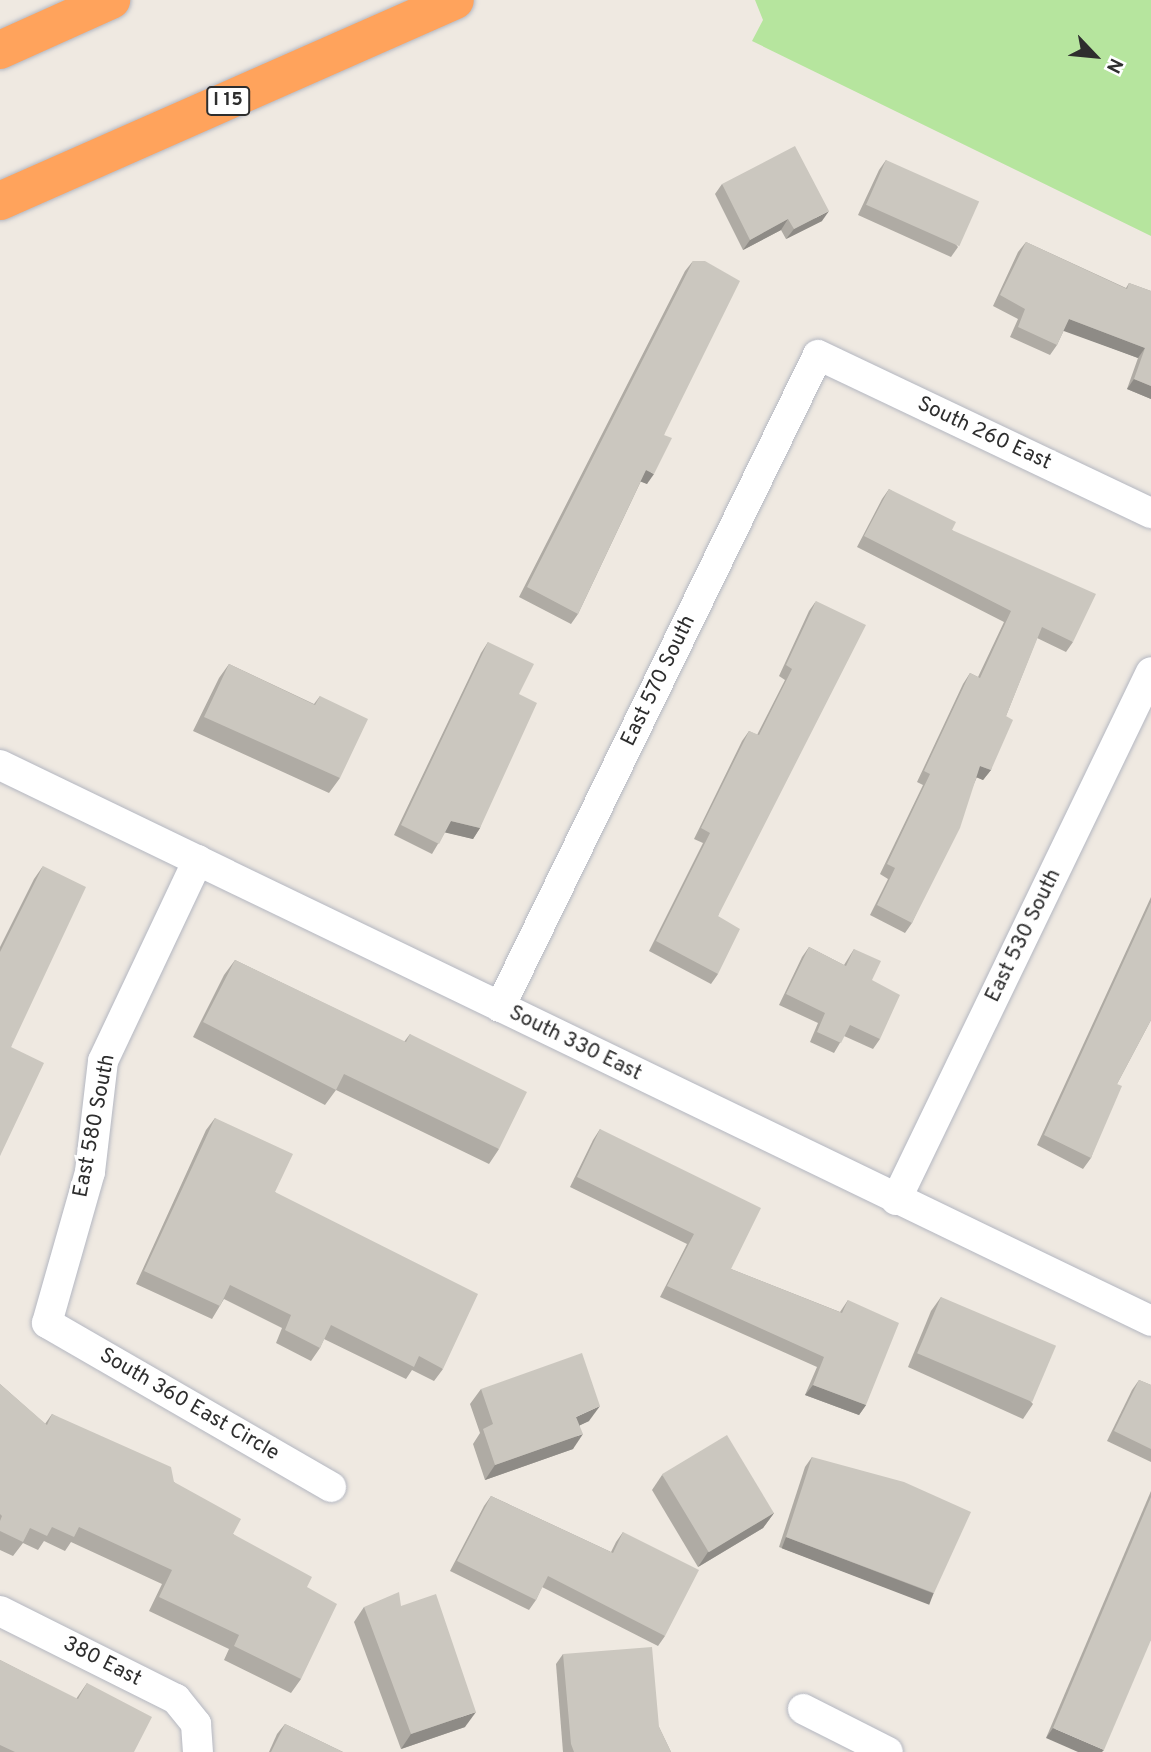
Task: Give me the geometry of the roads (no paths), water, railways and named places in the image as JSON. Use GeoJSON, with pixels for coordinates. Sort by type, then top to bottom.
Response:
{"type":"FeatureCollection","features":[{"type":"Feature","properties":{"kind":"highway"},"geometry":{"type":"LineString","coordinates":[[0,50],[111,0]]}},
{"type":"Feature","properties":{"kind":"highway","name":"I 15"},"geometry":{"type":"LineString","coordinates":[[0,201],[455,0]]}},
{"type":"Feature","properties":{"kind":"street","name":"South 260 East"},"geometry":{"type":"LineString","coordinates":[[818,355],[1151,513]]}},
{"type":"Feature","properties":{"kind":"street","name":"East 570 South"},"geometry":{"type":"LineString","coordinates":[[500,1007],[818,355]]}},
{"type":"Feature","properties":{"kind":"street","name":"East 530 South"},"geometry":{"type":"LineString","coordinates":[[897,1200],[1151,672]]}},
{"type":"Feature","properties":{"kind":"street","name":"South 330 East"},"geometry":{"type":"LineString","coordinates":[[0,765],[1151,1321]]}},
{"type":"Feature","properties":{"kind":"street","name":"East 580 South"},"geometry":{"type":"LineString","coordinates":[[47,1323],[90,1172],[103,1061],[198,860]]}},
{"type":"Feature","properties":{"kind":"street","name":"South 360 East Circle"},"geometry":{"type":"LineString","coordinates":[[47,1323],[331,1487]]}},
{"type":"Feature","properties":{"kind":"street","name":"380 East"},"geometry":{"type":"LineString","coordinates":[[0,1611],[176,1699],[197,1738]]}},
{"type":"Feature","properties":{"kind":"street"},"geometry":{"type":"LineString","coordinates":[[803,1709],[888,1752]]}}]}
